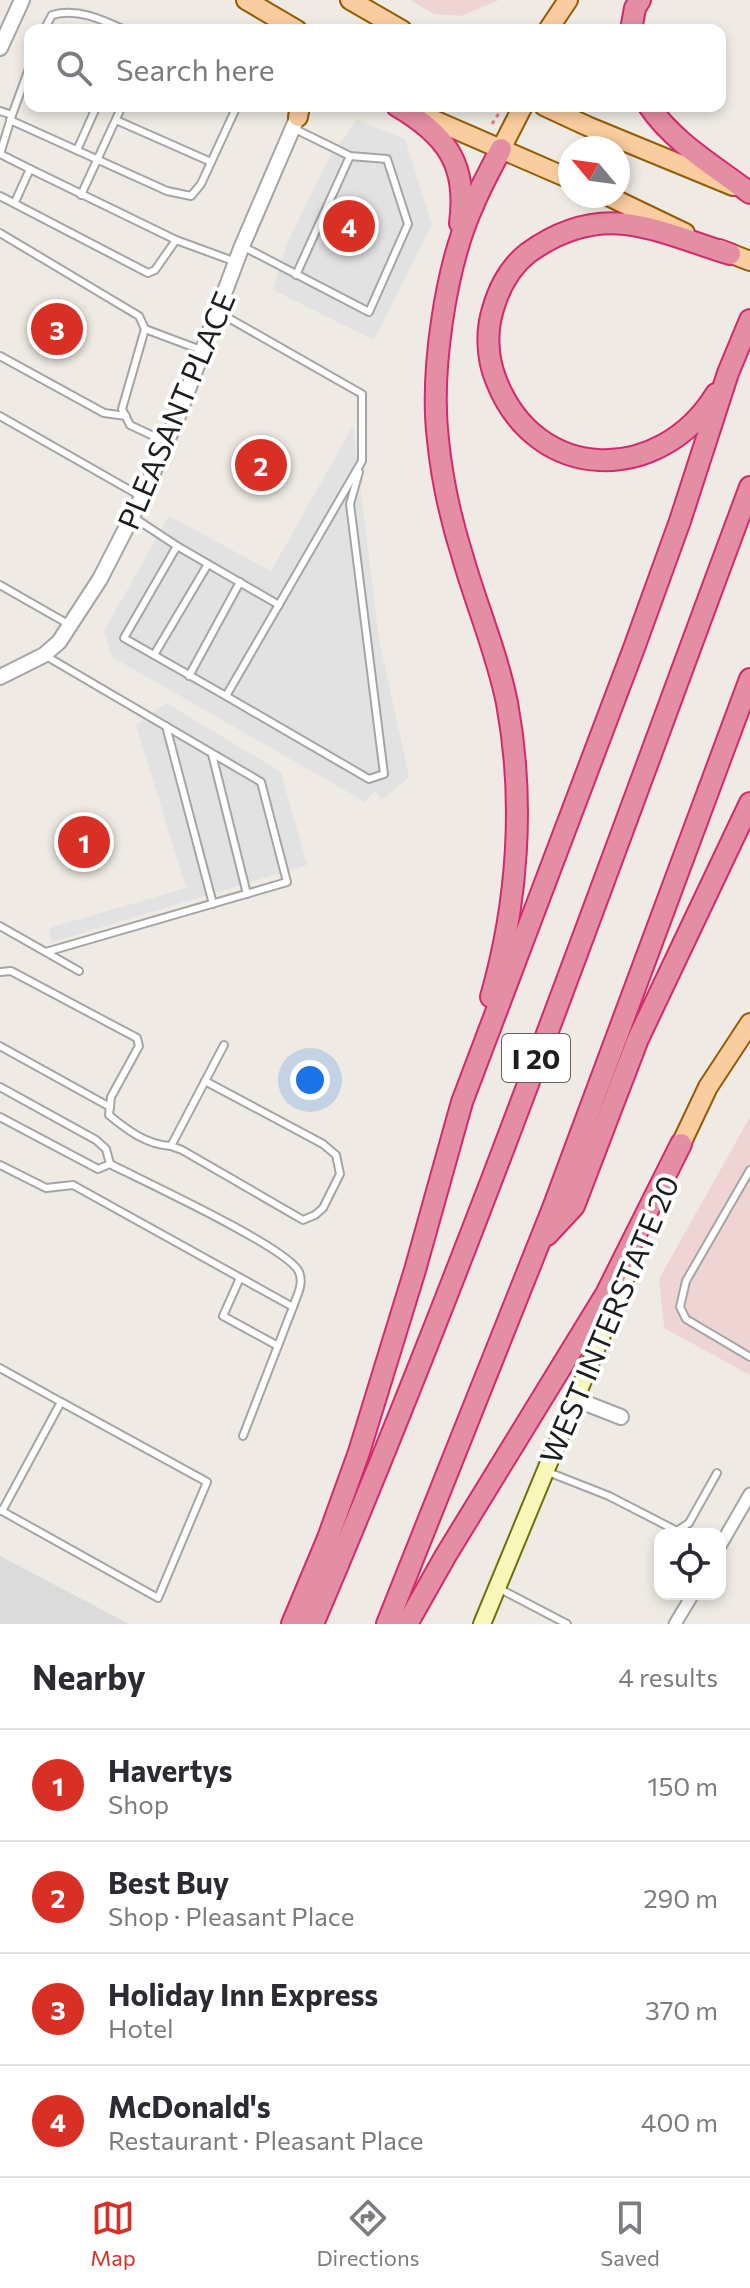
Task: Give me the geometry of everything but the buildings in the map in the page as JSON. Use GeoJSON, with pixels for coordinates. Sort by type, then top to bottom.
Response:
{"type":"FeatureCollection","features":[{"type":"Feature","properties":{"kind":"highway"},"geometry":{"type":"LineString","coordinates":[[632,24],[640,0]]}},
{"type":"Feature","properties":{"kind":"highway"},"geometry":{"type":"LineString","coordinates":[[292,1624],[359,1452],[415,1270],[494,987],[515,871],[517,802],[507,703],[482,612],[459,546],[445,490],[437,437],[437,377],[445,304],[462,203],[457,167],[444,144],[427,124],[409,112]]}},
{"type":"Feature","properties":{"kind":"highway"},"geometry":{"type":"LineString","coordinates":[[655,112],[678,137],[750,193]]}},
{"type":"Feature","properties":{"kind":"highway"},"geometry":{"type":"LineString","coordinates":[[454,262],[470,211],[501,149]]}},
{"type":"Feature","properties":{"kind":"highway"},"geometry":{"type":"LineString","coordinates":[[728,373],[706,409],[683,434],[657,450],[630,459],[605,461],[576,456],[550,445],[526,427],[511,410],[490,364],[489,321],[499,289],[521,259],[548,238],[572,229],[595,224],[625,224],[730,254]]}},
{"type":"Feature","properties":{"kind":"highway"},"geometry":{"type":"LineString","coordinates":[[462,1102],[643,622],[728,373],[750,320]]}},
{"type":"Feature","properties":{"kind":"highway","name":"I 20"},"geometry":{"type":"LineString","coordinates":[[313,1624],[440,1314],[750,487]]}},
{"type":"Feature","properties":{"kind":"highway","name":"I 20"},"geometry":{"type":"LineString","coordinates":[[387,1624],[538,1244],[750,679]]}},
{"type":"Feature","properties":{"kind":"highway"},"geometry":{"type":"LineString","coordinates":[[538,1244],[574,1206],[638,1039],[750,803]]}},
{"type":"Feature","properties":{"kind":"highway"},"geometry":{"type":"LineString","coordinates":[[407,1624],[446,1555],[589,1324],[681,1144]]}},
{"type":"Feature","properties":{"kind":"main road"},"geometry":{"type":"LineString","coordinates":[[350,0],[392,24]]}},
{"type":"Feature","properties":{"kind":"main road"},"geometry":{"type":"LineString","coordinates":[[552,24],[570,0]]}},
{"type":"Feature","properties":{"kind":"main road"},"geometry":{"type":"LineString","coordinates":[[560,24],[570,0]]}},
{"type":"Feature","properties":{"kind":"main road"},"geometry":{"type":"LineString","coordinates":[[252,3],[270,24]]}},
{"type":"Feature","properties":{"kind":"main road"},"geometry":{"type":"LineString","coordinates":[[252,3],[287,24]]}},
{"type":"Feature","properties":{"kind":"main road"},"geometry":{"type":"LineString","coordinates":[[414,112],[558,174]]}},
{"type":"Feature","properties":{"kind":"main road"},"geometry":{"type":"LineString","coordinates":[[501,149],[520,112]]}},
{"type":"Feature","properties":{"kind":"main road"},"geometry":{"type":"LineString","coordinates":[[558,112],[750,193]]}},
{"type":"Feature","properties":{"kind":"main road"},"geometry":{"type":"LineString","coordinates":[[630,206],[750,261]]}},
{"type":"Feature","properties":{"kind":"main road","name":"WEST INTERSTATE 20"},"geometry":{"type":"LineString","coordinates":[[482,1624],[681,1144],[708,1087],[750,1023]]}},
{"type":"Feature","properties":{"kind":"street"},"geometry":{"type":"LineString","coordinates":[[0,48],[6,14],[22,0]]}},
{"type":"Feature","properties":{"kind":"street","name":"PLEASANT PLACE"},"geometry":{"type":"LineString","coordinates":[[0,677],[44,655],[72,626],[100,579],[166,442],[204,351],[242,246],[298,114]]}},
{"type":"Feature","properties":{"kind":"street"},"geometry":{"type":"LineString","coordinates":[[575,1399],[621,1417]]}},
{"type":"Feature","properties":{"kind":"street"},"geometry":{"type":"LineString","coordinates":[[726,1536],[750,1494]]}},
{"type":"Feature","properties":{"kind":"street"},"geometry":{"type":"LineString","coordinates":[[675,1624],[689,1600]]}},
{"type":"Feature","properties":{"kind":"lane"},"geometry":{"type":"LineString","coordinates":[[47,24],[52,15],[69,10],[112,24]]}},
{"type":"Feature","properties":{"kind":"lane"},"geometry":{"type":"LineString","coordinates":[[24,82],[0,154],[176,240],[236,262]]}},
{"type":"Feature","properties":{"kind":"lane"},"geometry":{"type":"LineString","coordinates":[[0,111],[167,191],[191,196],[201,184],[234,112]]}},
{"type":"Feature","properties":{"kind":"lane"},"geometry":{"type":"LineString","coordinates":[[77,150],[92,112]]}},
{"type":"Feature","properties":{"kind":"lane"},"geometry":{"type":"LineString","coordinates":[[81,195],[119,112]]}},
{"type":"Feature","properties":{"kind":"lane"},"geometry":{"type":"LineString","coordinates":[[242,246],[369,312],[408,224],[387,159],[350,156],[298,114]]}},
{"type":"Feature","properties":{"kind":"lane"},"geometry":{"type":"LineString","coordinates":[[116,120],[211,162]]}},
{"type":"Feature","properties":{"kind":"lane"},"geometry":{"type":"LineString","coordinates":[[296,275],[350,156]]}},
{"type":"Feature","properties":{"kind":"lane"},"geometry":{"type":"LineString","coordinates":[[15,202],[30,169]]}},
{"type":"Feature","properties":{"kind":"lane"},"geometry":{"type":"LineString","coordinates":[[0,196],[148,273],[155,270],[176,240]]}},
{"type":"Feature","properties":{"kind":"lane"},"geometry":{"type":"LineString","coordinates":[[0,233],[139,316],[145,329],[122,409],[130,425],[166,442]]}},
{"type":"Feature","properties":{"kind":"lane"},"geometry":{"type":"LineString","coordinates":[[177,546],[124,638],[369,779],[384,774],[350,504],[362,461],[362,394],[218,312]]}},
{"type":"Feature","properties":{"kind":"lane"},"geometry":{"type":"LineString","coordinates":[[145,329],[204,351]]}},
{"type":"Feature","properties":{"kind":"lane"},"geometry":{"type":"LineString","coordinates":[[0,356],[104,413],[126,416]]}},
{"type":"Feature","properties":{"kind":"lane"},"geometry":{"type":"LineString","coordinates":[[0,416],[142,497]]}},
{"type":"Feature","properties":{"kind":"lane"},"geometry":{"type":"LineString","coordinates":[[226,696],[362,461]]}},
{"type":"Feature","properties":{"kind":"lane"},"geometry":{"type":"LineString","coordinates":[[132,516],[279,605]]}},
{"type":"Feature","properties":{"kind":"lane"},"geometry":{"type":"LineString","coordinates":[[154,655],[208,564]]}},
{"type":"Feature","properties":{"kind":"lane"},"geometry":{"type":"LineString","coordinates":[[189,676],[240,582]]}},
{"type":"Feature","properties":{"kind":"lane"},"geometry":{"type":"LineString","coordinates":[[0,585],[72,626]]}},
{"type":"Feature","properties":{"kind":"lane"},"geometry":{"type":"LineString","coordinates":[[44,655],[261,782],[287,882],[46,952]]}},
{"type":"Feature","properties":{"kind":"lane"},"geometry":{"type":"LineString","coordinates":[[166,726],[213,904]]}},
{"type":"Feature","properties":{"kind":"lane"},"geometry":{"type":"LineString","coordinates":[[212,753],[247,894]]}},
{"type":"Feature","properties":{"kind":"lane"},"geometry":{"type":"LineString","coordinates":[[0,926],[79,971]]}},
{"type":"Feature","properties":{"kind":"lane"},"geometry":{"type":"LineString","coordinates":[[0,972],[11,971],[137,1038],[139,1046],[111,1097],[109,1115],[129,1132],[161,1146],[171,1146],[303,1220],[315,1215],[323,1208],[340,1174],[336,1155],[323,1144],[205,1081]]}},
{"type":"Feature","properties":{"kind":"lane"},"geometry":{"type":"LineString","coordinates":[[171,1146],[224,1045]]}},
{"type":"Feature","properties":{"kind":"lane"},"geometry":{"type":"LineString","coordinates":[[0,1046],[110,1107]]}},
{"type":"Feature","properties":{"kind":"lane"},"geometry":{"type":"LineString","coordinates":[[0,1087],[96,1140],[106,1149],[110,1164],[268,1246],[297,1268],[302,1282],[243,1436]]}},
{"type":"Feature","properties":{"kind":"lane"},"geometry":{"type":"LineString","coordinates":[[0,1117],[98,1169],[110,1164]]}},
{"type":"Feature","properties":{"kind":"lane"},"geometry":{"type":"LineString","coordinates":[[0,1165],[46,1188],[73,1185],[293,1307]]}},
{"type":"Feature","properties":{"kind":"lane"},"geometry":{"type":"LineString","coordinates":[[750,1170],[686,1281],[680,1307],[686,1319],[750,1357]]}},
{"type":"Feature","properties":{"kind":"lane"},"geometry":{"type":"LineString","coordinates":[[240,1278],[223,1316],[278,1346]]}},
{"type":"Feature","properties":{"kind":"lane"},"geometry":{"type":"LineString","coordinates":[[0,1368],[207,1482],[158,1598],[1,1510],[61,1402]]}},
{"type":"Feature","properties":{"kind":"lane"},"geometry":{"type":"LineString","coordinates":[[545,1471],[609,1496],[677,1531],[689,1523],[717,1473]]}},
{"type":"Feature","properties":{"kind":"lane"},"geometry":{"type":"LineString","coordinates":[[497,1587],[567,1624]]}},
{"type":"Feature","properties":{"kind":"path"},"geometry":{"type":"LineString","coordinates":[[492,124],[500,112]]}},
{"type":"Feature","properties":{"kind":"shaded area"},"geometry":{"type":"Polygon","coordinates":[[[410,0],[499,0],[461,16],[434,14],[410,0]]]}},
{"type":"Feature","properties":{"kind":"shaded area"},"geometry":{"type":"Polygon","coordinates":[[[357,120],[405,139],[432,225],[374,340],[273,290],[287,244],[330,156],[357,120]]]}},
{"type":"Feature","properties":{"kind":"shaded area"},"geometry":{"type":"Polygon","coordinates":[[[353,426],[379,639],[409,777],[382,800],[375,791],[365,802],[112,657],[104,631],[169,516],[271,571],[353,426]]]}},
{"type":"Feature","properties":{"kind":"shaded area"},"geometry":{"type":"Polygon","coordinates":[[[166,703],[281,772],[307,865],[52,942],[49,928],[186,888],[136,725],[166,703]]]}},
{"type":"Feature","properties":{"kind":"shaded area"},"geometry":{"type":"Polygon","coordinates":[[[750,1117],[750,1375],[664,1328],[659,1279],[750,1117]]]}},
{"type":"Feature","properties":{"kind":"shaded area"},"geometry":{"type":"Polygon","coordinates":[[[0,1556],[129,1624],[0,1624],[0,1556]]]}},
{"type":"Feature","properties":{"kind":"place","name":"McDonald's"},"geometry":{"type":"Point","coordinates":[349,226]}},
{"type":"Feature","properties":{"kind":"place","name":"Holiday Inn Express"},"geometry":{"type":"Point","coordinates":[57,329]}},
{"type":"Feature","properties":{"kind":"place","name":"Best Buy"},"geometry":{"type":"Point","coordinates":[261,465]}},
{"type":"Feature","properties":{"kind":"place","name":"Havertys"},"geometry":{"type":"Point","coordinates":[84,842]}}]}
